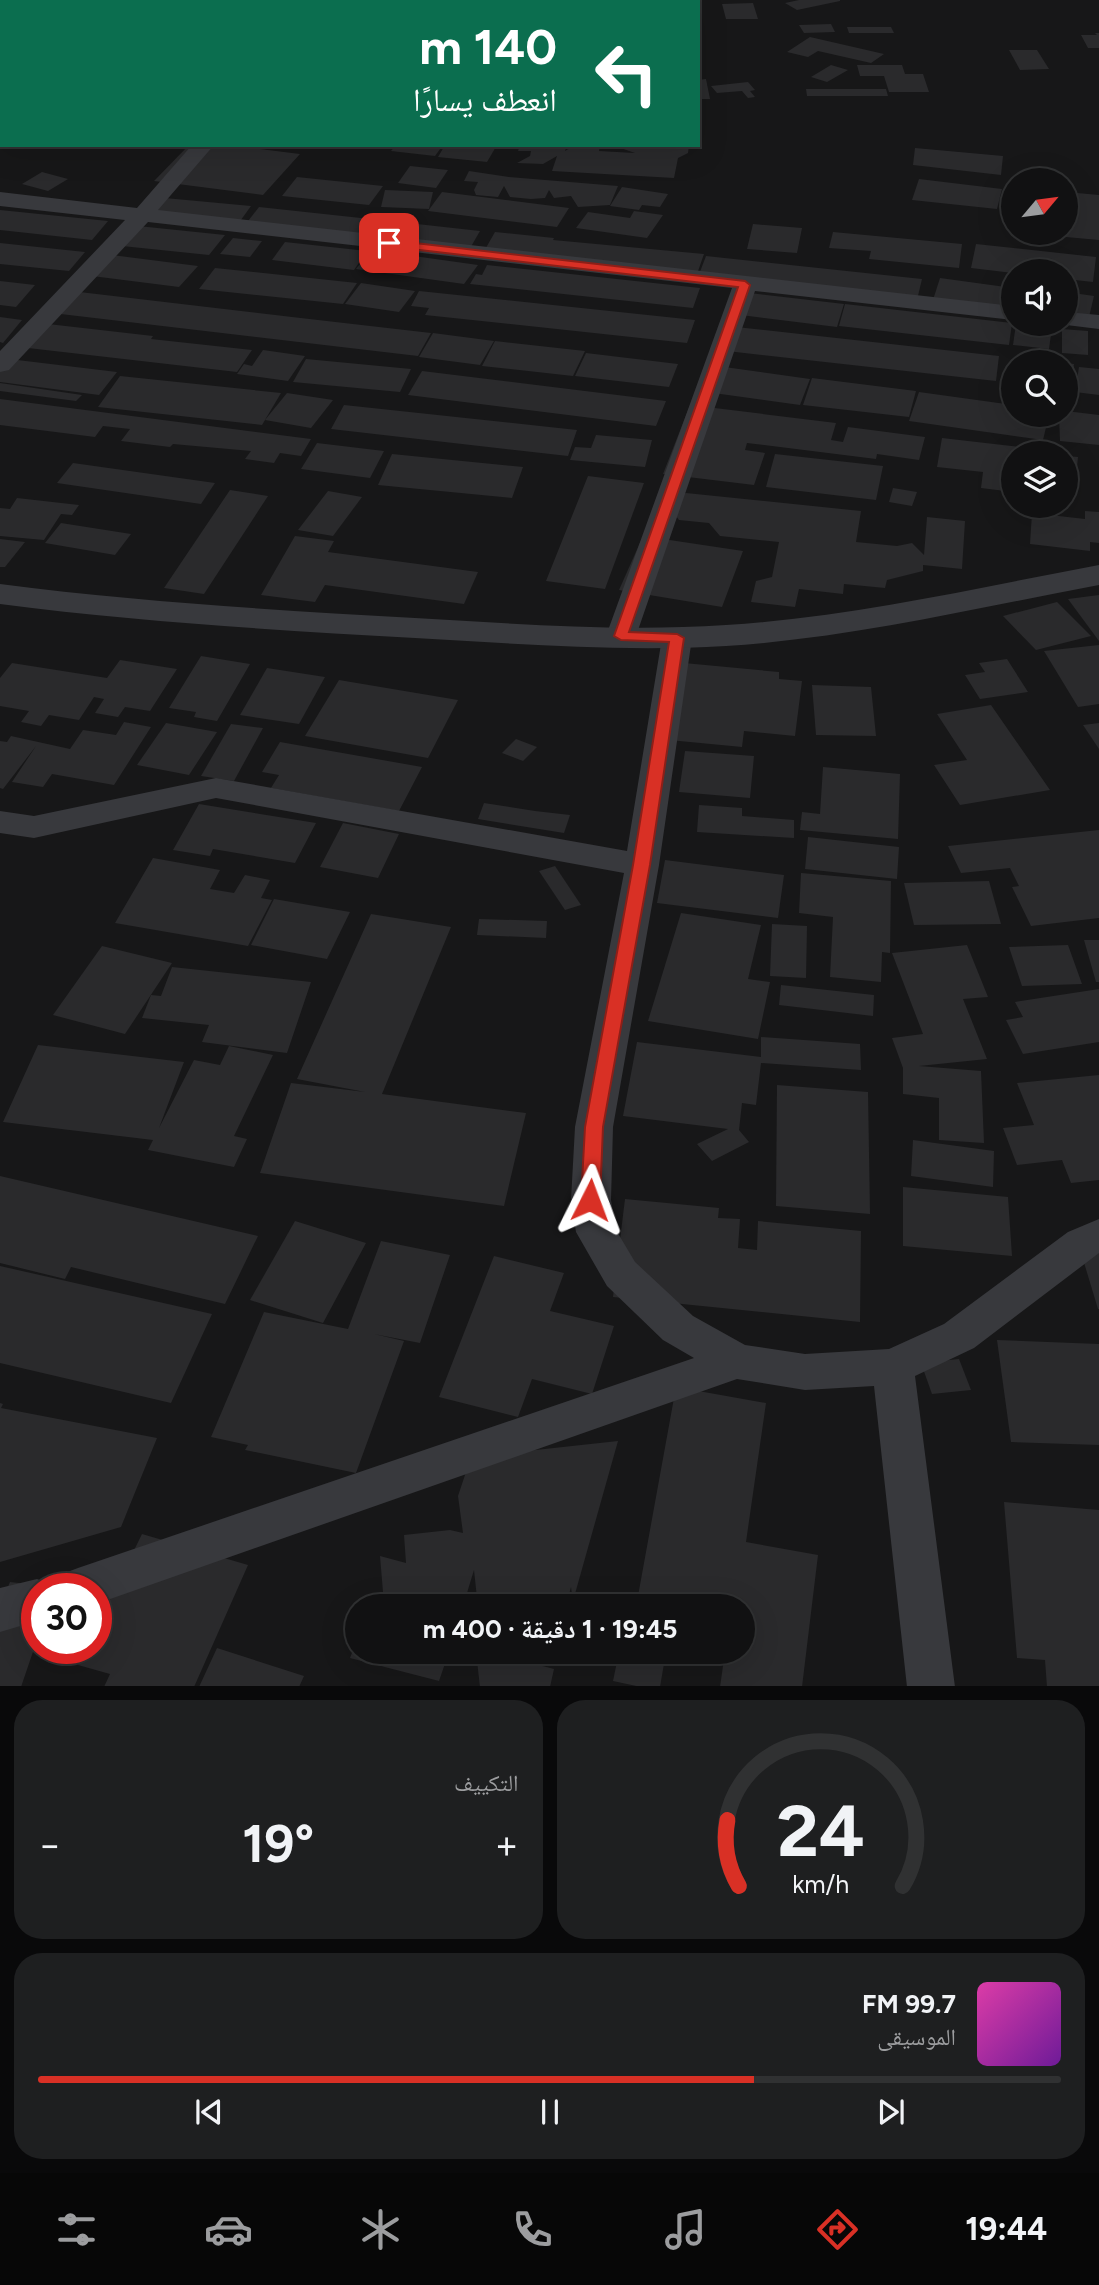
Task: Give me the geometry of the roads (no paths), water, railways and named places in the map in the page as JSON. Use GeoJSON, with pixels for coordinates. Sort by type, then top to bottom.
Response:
{"type":"FeatureCollection","features":[{"type":"Feature","properties":{"kind":"street"},"geometry":{"type":"LineString","coordinates":[[0,365],[143,214],[202,147]]}},
{"type":"Feature","properties":{"kind":"street"},"geometry":{"type":"LineString","coordinates":[[0,199],[1001,312]]}},
{"type":"Feature","properties":{"kind":"street"},"geometry":{"type":"LineString","coordinates":[[621,636],[745,285]]}},
{"type":"Feature","properties":{"kind":"street"},"geometry":{"type":"LineString","coordinates":[[1078,320],[1099,322]]}},
{"type":"Feature","properties":{"kind":"street"},"geometry":{"type":"LineString","coordinates":[[0,594],[104,609],[237,619],[677,638],[811,626],[1099,575]]}},
{"type":"Feature","properties":{"kind":"street"},"geometry":{"type":"LineString","coordinates":[[677,638],[642,865],[594,1127],[590,1200],[596,1232],[621,1274],[678,1328],[737,1361],[804,1372],[893,1367],[959,1336],[1082,1242],[1099,1235]]}},
{"type":"Feature","properties":{"kind":"street"},"geometry":{"type":"LineString","coordinates":[[0,822],[34,827],[216,788],[642,865]]}},
{"type":"Feature","properties":{"kind":"street"},"geometry":{"type":"LineString","coordinates":[[112,1577],[737,1361]]}},
{"type":"Feature","properties":{"kind":"street"},"geometry":{"type":"LineString","coordinates":[[893,1367],[931,1686]]}},
{"type":"Feature","properties":{"kind":"street"},"geometry":{"type":"LineString","coordinates":[[0,1610],[21,1604]]}}]}
